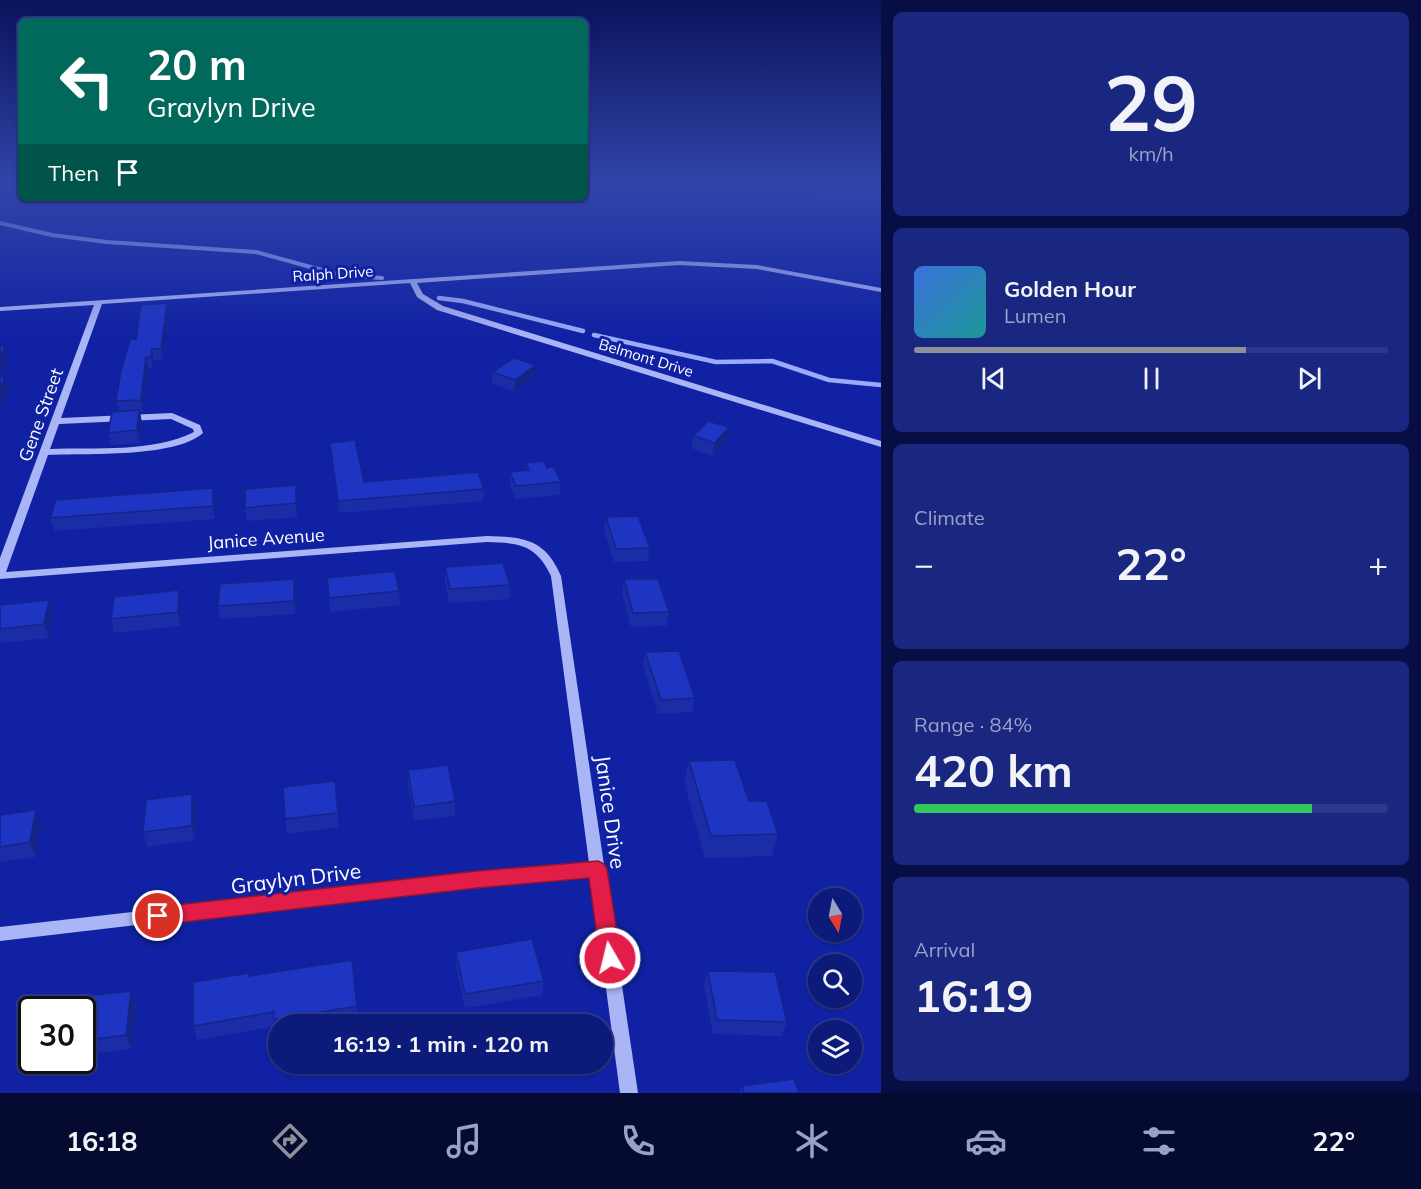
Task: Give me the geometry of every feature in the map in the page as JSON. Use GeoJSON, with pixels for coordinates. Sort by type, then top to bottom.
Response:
{"type":"FeatureCollection","features":[{"type":"Feature","properties":{"kind":"street","name":"Ralph Drive"},"geometry":{"type":"LineString","coordinates":[[0,309],[679,262],[756,267],[881,290]]}},
{"type":"Feature","properties":{"kind":"street","name":"Belmont Drive"},"geometry":{"type":"LineString","coordinates":[[413,282],[420,295],[440,308],[881,444]]}},
{"type":"Feature","properties":{"kind":"street","name":"Gene Street"},"geometry":{"type":"LineString","coordinates":[[0,574],[99,302]]}},
{"type":"Feature","properties":{"kind":"street"},"geometry":{"type":"LineString","coordinates":[[45,452],[156,445],[180,442],[199,433],[197,427],[172,416],[57,421]]}},
{"type":"Feature","properties":{"kind":"street","name":"Janice Avenue"},"geometry":{"type":"LineString","coordinates":[[0,574],[487,539],[533,544]]}},
{"type":"Feature","properties":{"kind":"street","name":"Janice Drive"},"geometry":{"type":"LineString","coordinates":[[533,544],[550,559],[556,576],[629,1093]]}},
{"type":"Feature","properties":{"kind":"street","name":"Graylyn Drive"},"geometry":{"type":"LineString","coordinates":[[0,934],[477,879],[598,869]]}},
{"type":"Feature","properties":{"kind":"building"},"geometry":{"type":"Polygon","coordinates":[[[167,303],[161,349],[152,349],[151,357],[146,357],[141,400],[116,401],[130,339],[136,339],[141,305],[167,303]]]}},
{"type":"Feature","properties":{"kind":"building"},"geometry":{"type":"Polygon","coordinates":[[[5,345],[0,359],[0,346],[5,345]]]}},
{"type":"Feature","properties":{"kind":"building"},"geometry":{"type":"Polygon","coordinates":[[[514,358],[536,365],[515,380],[493,372],[514,358]]]}},
{"type":"Feature","properties":{"kind":"building"},"geometry":{"type":"Polygon","coordinates":[[[5,376],[0,389],[0,377],[5,376]]]}},
{"type":"Feature","properties":{"kind":"building"},"geometry":{"type":"Polygon","coordinates":[[[139,410],[137,430],[108,433],[112,412],[139,410]]]}},
{"type":"Feature","properties":{"kind":"building"},"geometry":{"type":"Polygon","coordinates":[[[708,421],[729,427],[715,443],[693,436],[708,421]]]}},
{"type":"Feature","properties":{"kind":"building"},"geometry":{"type":"Polygon","coordinates":[[[355,440],[364,482],[478,472],[484,489],[338,501],[330,443],[355,440]]]}},
{"type":"Feature","properties":{"kind":"building"},"geometry":{"type":"Polygon","coordinates":[[[544,461],[547,468],[554,467],[561,482],[516,486],[510,472],[529,470],[526,463],[544,461]]]}},
{"type":"Feature","properties":{"kind":"building"},"geometry":{"type":"Polygon","coordinates":[[[296,485],[296,503],[245,508],[245,489],[296,485]]]}},
{"type":"Feature","properties":{"kind":"building"},"geometry":{"type":"Polygon","coordinates":[[[213,488],[213,506],[50,518],[56,500],[213,488]]]}},
{"type":"Feature","properties":{"kind":"building"},"geometry":{"type":"Polygon","coordinates":[[[638,516],[650,548],[616,549],[606,517],[638,516]]]}},
{"type":"Feature","properties":{"kind":"building"},"geometry":{"type":"Polygon","coordinates":[[[503,563],[510,585],[450,589],[445,567],[503,563]]]}},
{"type":"Feature","properties":{"kind":"building"},"geometry":{"type":"Polygon","coordinates":[[[395,571],[399,591],[329,598],[327,578],[395,571]]]}},
{"type":"Feature","properties":{"kind":"building"},"geometry":{"type":"Polygon","coordinates":[[[294,579],[294,601],[218,606],[220,584],[294,579]]]}},
{"type":"Feature","properties":{"kind":"building"},"geometry":{"type":"Polygon","coordinates":[[[624,579],[658,579],[669,612],[633,613],[624,579]]]}},
{"type":"Feature","properties":{"kind":"building"},"geometry":{"type":"Polygon","coordinates":[[[179,590],[178,612],[111,619],[114,597],[179,590]]]}},
{"type":"Feature","properties":{"kind":"building"},"geometry":{"type":"Polygon","coordinates":[[[49,600],[44,624],[0,629],[0,605],[49,600]]]}},
{"type":"Feature","properties":{"kind":"building"},"geometry":{"type":"Polygon","coordinates":[[[679,651],[695,698],[661,700],[645,652],[679,651]]]}},
{"type":"Feature","properties":{"kind":"building"},"geometry":{"type":"Polygon","coordinates":[[[735,760],[749,801],[767,801],[778,834],[711,836],[689,761],[735,760]]]}},
{"type":"Feature","properties":{"kind":"building"},"geometry":{"type":"Polygon","coordinates":[[[448,765],[455,801],[414,807],[408,770],[448,765]]]}},
{"type":"Feature","properties":{"kind":"building"},"geometry":{"type":"Polygon","coordinates":[[[335,781],[338,813],[285,819],[283,787],[335,781]]]}},
{"type":"Feature","properties":{"kind":"building"},"geometry":{"type":"Polygon","coordinates":[[[192,794],[192,826],[143,832],[146,800],[192,794]]]}},
{"type":"Feature","properties":{"kind":"building"},"geometry":{"type":"Polygon","coordinates":[[[36,810],[30,842],[0,847],[0,815],[36,810]]]}},
{"type":"Feature","properties":{"kind":"building"},"geometry":{"type":"Polygon","coordinates":[[[532,939],[544,981],[465,994],[456,952],[532,939]]]}},
{"type":"Feature","properties":{"kind":"building"},"geometry":{"type":"Polygon","coordinates":[[[352,960],[357,1006],[310,1014],[274,1014],[274,1012],[193,1026],[193,982],[249,973],[249,976],[352,960]]]}},
{"type":"Feature","properties":{"kind":"building"},"geometry":{"type":"Polygon","coordinates":[[[708,971],[775,972],[787,1022],[717,1020],[708,971]]]}},
{"type":"Feature","properties":{"kind":"building"},"geometry":{"type":"Polygon","coordinates":[[[131,991],[126,1035],[96,1039],[96,996],[85,996],[131,991]]]}},
{"type":"Feature","properties":{"kind":"building"},"geometry":{"type":"Polygon","coordinates":[[[794,1079],[799,1093],[744,1093],[742,1086],[794,1079]]]}},
{"type":"Feature","properties":{"kind":"waterway"},"geometry":{"type":"LineString","coordinates":[[52,235],[107,242],[256,252],[340,275],[382,278]]}},
{"type":"Feature","properties":{"kind":"waterway"},"geometry":{"type":"LineString","coordinates":[[439,298],[463,301],[583,331]]}},
{"type":"Feature","properties":{"kind":"waterway"},"geometry":{"type":"LineString","coordinates":[[594,335],[716,362],[772,361],[829,380],[881,385]]}},
{"type":"Feature","properties":{"kind":"route"},"geometry":{"type":"LineString","coordinates":[[158,916],[477,879],[598,869],[610,958]]}}]}
